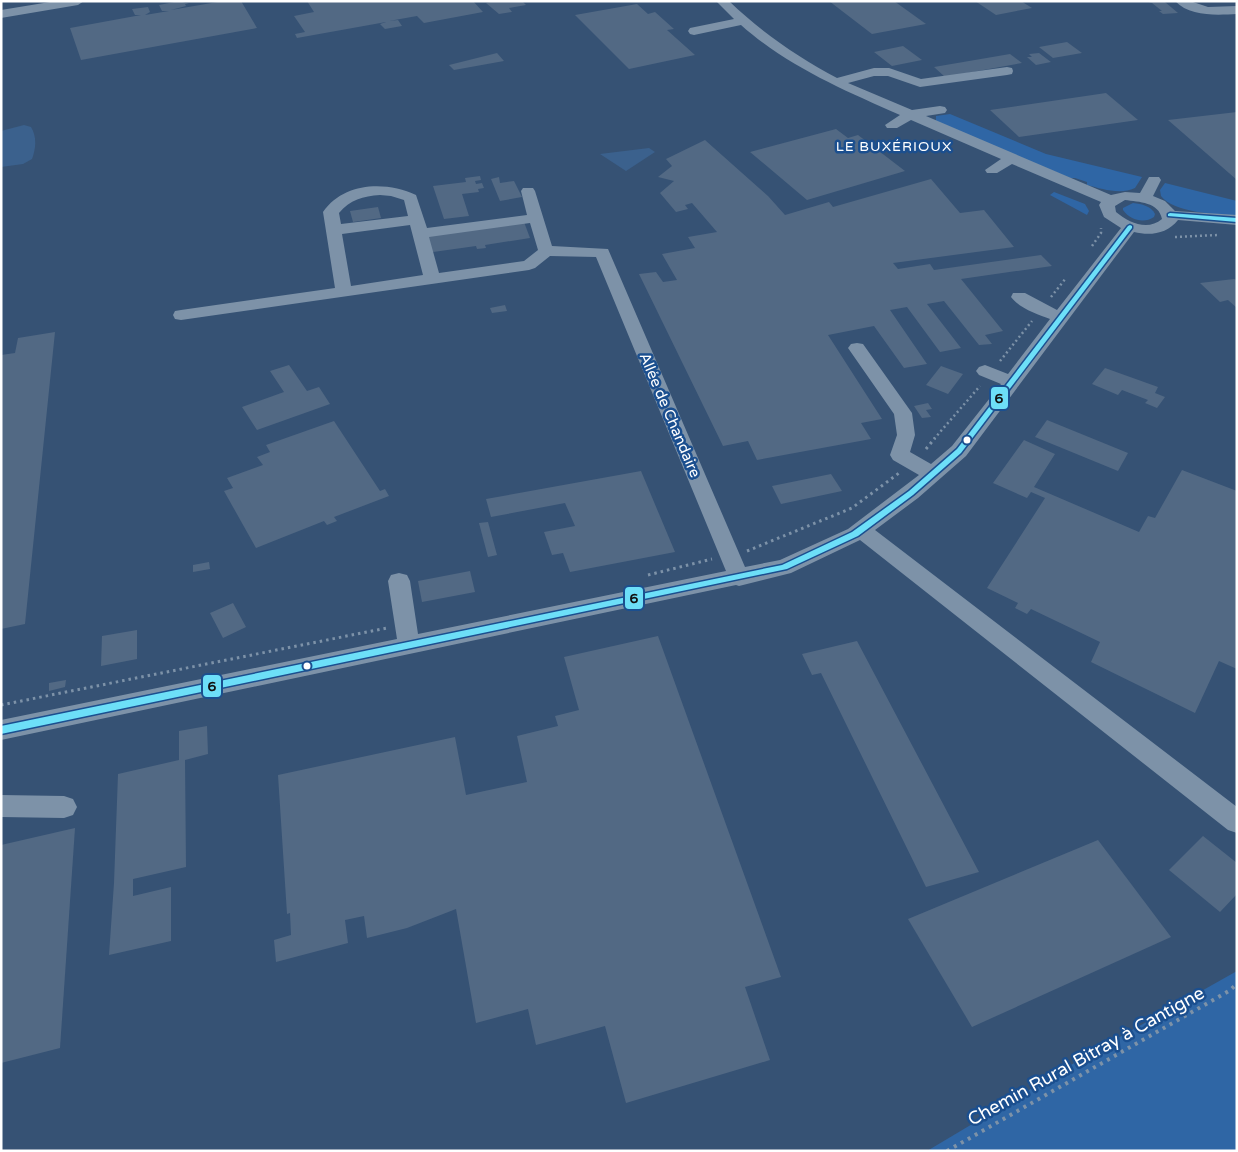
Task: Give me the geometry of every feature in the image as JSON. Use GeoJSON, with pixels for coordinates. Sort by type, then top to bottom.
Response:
{"type":"FeatureCollection","features":[{"type":"Feature","properties":{"kind":"street"},"geometry":{"type":"LineString","coordinates":[[1,14],[78,1]]}},
{"type":"Feature","properties":{"kind":"street"},"geometry":{"type":"LineString","coordinates":[[722,1],[742,21],[808,67],[838,83],[909,115],[1012,158],[1052,182],[1111,201],[1126,196],[1145,198],[1162,206],[1170,215],[1237,220]]}},
{"type":"Feature","properties":{"kind":"street"},"geometry":{"type":"LineString","coordinates":[[1181,1],[1189,7],[1201,10],[1221,12],[1237,10]]}},
{"type":"Feature","properties":{"kind":"street"},"geometry":{"type":"LineString","coordinates":[[694,31],[742,21]]}},
{"type":"Feature","properties":{"kind":"street"},"geometry":{"type":"LineString","coordinates":[[793,72],[808,67]]}},
{"type":"Feature","properties":{"kind":"street"},"geometry":{"type":"LineString","coordinates":[[838,83],[874,72],[890,72],[920,84],[1007,71]]}},
{"type":"Feature","properties":{"kind":"street"},"geometry":{"type":"LineString","coordinates":[[892,125],[909,115],[940,110]]}},
{"type":"Feature","properties":{"kind":"street"},"geometry":{"type":"LineString","coordinates":[[992,170],[1012,158]]}},
{"type":"Feature","properties":{"kind":"street"},"geometry":{"type":"LineString","coordinates":[[1145,198],[1154,180]]}},
{"type":"Feature","properties":{"kind":"street"},"geometry":{"type":"LineString","coordinates":[[344,291],[331,212],[337,203],[350,196],[368,192],[388,190],[412,198],[432,279]]}},
{"type":"Feature","properties":{"kind":"street"},"geometry":{"type":"LineString","coordinates":[[181,315],[529,265],[546,251],[528,191]]}},
{"type":"Feature","properties":{"kind":"street"},"geometry":{"type":"LineString","coordinates":[[1111,201],[1106,209],[1108,214],[1130,227],[1141,229],[1160,228],[1170,220],[1170,215]]}},
{"type":"Feature","properties":{"kind":"street"},"geometry":{"type":"LineString","coordinates":[[334,230],[536,218]]}},
{"type":"Feature","properties":{"kind":"street"},"geometry":{"type":"LineString","coordinates":[[1,730],[739,578],[784,567],[860,530],[911,493],[959,450],[1130,227]]}},
{"type":"Feature","properties":{"kind":"street","name":"Allée de Chandaire"},"geometry":{"type":"LineString","coordinates":[[546,251],[602,252],[739,578]]}},
{"type":"Feature","properties":{"kind":"street"},"geometry":{"type":"LineString","coordinates":[[1019,296],[1041,310],[1062,318]]}},
{"type":"Feature","properties":{"kind":"street"},"geometry":{"type":"LineString","coordinates":[[857,348],[904,413],[906,435],[900,455],[933,474]]}},
{"type":"Feature","properties":{"kind":"street"},"geometry":{"type":"LineString","coordinates":[[987,372],[1012,382]]}},
{"type":"Feature","properties":{"kind":"street"},"geometry":{"type":"LineString","coordinates":[[860,530],[1237,822]]}},
{"type":"Feature","properties":{"kind":"street"},"geometry":{"type":"LineString","coordinates":[[399,581],[409,646]]}},
{"type":"Feature","properties":{"kind":"street"},"geometry":{"type":"LineString","coordinates":[[1,806],[64,807]]}},
{"type":"Feature","properties":{"kind":"path"},"geometry":{"type":"LineString","coordinates":[[1090,248],[1102,229]]}},
{"type":"Feature","properties":{"kind":"path"},"geometry":{"type":"LineString","coordinates":[[1172,237],[1219,235]]}},
{"type":"Feature","properties":{"kind":"path"},"geometry":{"type":"LineString","coordinates":[[646,575],[756,549],[852,508],[913,463],[1069,275]]}},
{"type":"Feature","properties":{"kind":"path"},"geometry":{"type":"LineString","coordinates":[[1,705],[406,624]]}},
{"type":"Feature","properties":{"kind":"path","name":"Chemin Rural Bitray à Cantigne"},"geometry":{"type":"LineString","coordinates":[[947,1151],[1229,991],[1237,984]]}},
{"type":"Feature","properties":{"kind":"shaded area"},"geometry":{"type":"Polygon","coordinates":[[[950,114],[1046,154],[1142,177],[1135,188],[1123,191],[1111,191],[1087,185],[1087,182],[1070,178],[936,122],[936,116],[950,114]]]}},
{"type":"Feature","properties":{"kind":"shaded area"},"geometry":{"type":"Polygon","coordinates":[[[24,125],[31,127],[35,139],[32,159],[23,164],[1,167],[1,131],[24,125]]]}},
{"type":"Feature","properties":{"kind":"shaded area"},"geometry":{"type":"Polygon","coordinates":[[[649,148],[655,152],[626,171],[600,154],[649,148]]]}},
{"type":"Feature","properties":{"kind":"shaded area"},"geometry":{"type":"Polygon","coordinates":[[[1165,183],[1237,201],[1237,216],[1196,212],[1175,206],[1161,196],[1160,190],[1165,183]]]}},
{"type":"Feature","properties":{"kind":"shaded area"},"geometry":{"type":"Polygon","coordinates":[[[1054,192],[1085,204],[1089,211],[1087,215],[1050,195],[1054,192]]]}},
{"type":"Feature","properties":{"kind":"shaded area"},"geometry":{"type":"Polygon","coordinates":[[[1133,203],[1149,207],[1155,214],[1154,217],[1146,220],[1137,220],[1129,216],[1123,208],[1133,203]]]}},
{"type":"Feature","properties":{"kind":"shaded area"},"geometry":{"type":"Polygon","coordinates":[[[1237,971],[1237,1151],[927,1151],[1086,1056],[1237,971]]]}},
{"type":"Feature","properties":{"kind":"building"},"geometry":{"type":"Polygon","coordinates":[[[179,1],[189,4],[171,10],[223,1],[241,1],[257,28],[81,60],[70,28],[141,15],[135,15],[132,9],[148,7],[150,12],[145,15],[169,11],[162,11],[159,5],[179,1]]]}},
{"type":"Feature","properties":{"kind":"building"},"geometry":{"type":"Polygon","coordinates":[[[307,1],[473,1],[483,12],[424,23],[417,16],[389,21],[398,20],[402,26],[385,29],[380,24],[386,22],[297,38],[295,34],[305,32],[294,16],[314,12],[307,1]]]}},
{"type":"Feature","properties":{"kind":"building"},"geometry":{"type":"Polygon","coordinates":[[[522,1],[526,5],[509,8],[512,12],[499,14],[486,3],[522,1]]]}},
{"type":"Feature","properties":{"kind":"building"},"geometry":{"type":"Polygon","coordinates":[[[829,1],[894,1],[926,24],[872,34],[829,1]]]}},
{"type":"Feature","properties":{"kind":"building"},"geometry":{"type":"Polygon","coordinates":[[[975,1],[1021,1],[1032,8],[996,15],[975,1]]]}},
{"type":"Feature","properties":{"kind":"building"},"geometry":{"type":"Polygon","coordinates":[[[1145,1],[1165,2],[1178,13],[1163,14],[1152,3],[1145,1]]]}},
{"type":"Feature","properties":{"kind":"building"},"geometry":{"type":"Polygon","coordinates":[[[637,4],[648,14],[655,12],[674,29],[667,30],[695,55],[629,69],[575,15],[637,4]]]}},
{"type":"Feature","properties":{"kind":"building"},"geometry":{"type":"Polygon","coordinates":[[[1067,42],[1082,53],[1053,58],[1039,47],[1067,42]]]}},
{"type":"Feature","properties":{"kind":"building"},"geometry":{"type":"Polygon","coordinates":[[[903,46],[922,60],[892,66],[874,52],[903,46]]]}},
{"type":"Feature","properties":{"kind":"building"},"geometry":{"type":"Polygon","coordinates":[[[497,53],[504,61],[454,70],[449,65],[497,53]]]}},
{"type":"Feature","properties":{"kind":"building"},"geometry":{"type":"Polygon","coordinates":[[[1039,53],[1051,62],[1036,65],[1027,57],[1032,57],[1029,54],[1039,53]]]}},
{"type":"Feature","properties":{"kind":"building"},"geometry":{"type":"Polygon","coordinates":[[[1010,54],[1022,63],[945,77],[934,67],[1010,54]]]}},
{"type":"Feature","properties":{"kind":"building"},"geometry":{"type":"Polygon","coordinates":[[[1106,93],[1138,120],[1019,137],[990,110],[1106,93]]]}},
{"type":"Feature","properties":{"kind":"building"},"geometry":{"type":"Polygon","coordinates":[[[1237,112],[1237,180],[1168,120],[1237,112]]]}},
{"type":"Feature","properties":{"kind":"building"},"geometry":{"type":"Polygon","coordinates":[[[836,129],[848,138],[858,135],[905,171],[807,200],[750,152],[836,129]]]}},
{"type":"Feature","properties":{"kind":"building"},"geometry":{"type":"Polygon","coordinates":[[[705,140],[768,196],[785,215],[829,202],[833,207],[931,179],[960,213],[984,210],[1014,247],[893,263],[898,269],[930,264],[934,270],[1041,255],[1052,266],[961,279],[1003,331],[985,335],[992,344],[979,345],[944,301],[927,304],[961,348],[940,352],[907,307],[890,310],[927,364],[904,368],[874,326],[828,335],[882,419],[861,423],[871,439],[757,460],[748,441],[723,446],[639,274],[656,272],[663,282],[677,280],[662,254],[695,248],[688,237],[717,232],[692,203],[685,205],[688,209],[676,212],[660,193],[674,181],[658,177],[672,166],[666,159],[705,140]]]}},
{"type":"Feature","properties":{"kind":"building"},"geometry":{"type":"Polygon","coordinates":[[[480,176],[481,180],[475,181],[476,184],[482,183],[484,188],[478,189],[479,192],[462,194],[469,216],[444,219],[433,186],[466,182],[465,178],[480,176]]]}},
{"type":"Feature","properties":{"kind":"building"},"geometry":{"type":"Polygon","coordinates":[[[499,177],[500,183],[514,181],[522,197],[500,201],[491,179],[499,177]]]}},
{"type":"Feature","properties":{"kind":"building"},"geometry":{"type":"Polygon","coordinates":[[[378,207],[381,218],[353,222],[350,211],[378,207]]]}},
{"type":"Feature","properties":{"kind":"building"},"geometry":{"type":"Polygon","coordinates":[[[524,222],[530,238],[485,245],[486,248],[477,249],[476,246],[426,253],[422,237],[524,222]]]}},
{"type":"Feature","properties":{"kind":"building"},"geometry":{"type":"Polygon","coordinates":[[[1237,280],[1237,308],[1228,300],[1220,302],[1200,283],[1237,280]]]}},
{"type":"Feature","properties":{"kind":"building"},"geometry":{"type":"Polygon","coordinates":[[[505,305],[507,311],[492,313],[490,308],[505,305]]]}},
{"type":"Feature","properties":{"kind":"building"},"geometry":{"type":"Polygon","coordinates":[[[55,332],[25,624],[1,629],[1,355],[15,353],[18,338],[55,332]]]}},
{"type":"Feature","properties":{"kind":"building"},"geometry":{"type":"Polygon","coordinates":[[[289,365],[307,391],[319,387],[330,404],[257,430],[242,407],[284,392],[270,371],[289,365]]]}},
{"type":"Feature","properties":{"kind":"building"},"geometry":{"type":"Polygon","coordinates":[[[941,366],[963,374],[948,394],[926,385],[941,366]]]}},
{"type":"Feature","properties":{"kind":"building"},"geometry":{"type":"Polygon","coordinates":[[[1105,368],[1158,387],[1155,393],[1165,397],[1157,408],[1145,403],[1148,400],[1122,390],[1118,395],[1092,384],[1105,368]]]}},
{"type":"Feature","properties":{"kind":"building"},"geometry":{"type":"Polygon","coordinates":[[[928,403],[932,409],[926,410],[931,417],[922,418],[914,406],[928,403]]]}},
{"type":"Feature","properties":{"kind":"building"},"geometry":{"type":"Polygon","coordinates":[[[1047,420],[1128,453],[1118,471],[1035,437],[1047,420]]]}},
{"type":"Feature","properties":{"kind":"building"},"geometry":{"type":"Polygon","coordinates":[[[334,421],[380,491],[385,489],[389,496],[334,517],[337,521],[327,525],[324,521],[256,548],[224,491],[233,488],[227,478],[263,465],[257,457],[270,452],[266,445],[334,421]]]}},
{"type":"Feature","properties":{"kind":"building"},"geometry":{"type":"Polygon","coordinates":[[[1024,440],[1055,454],[1034,487],[1139,532],[1148,516],[1155,518],[1182,470],[1237,491],[1237,669],[1219,661],[1195,713],[1091,662],[1100,642],[1031,609],[1027,614],[1015,608],[1018,603],[987,588],[1045,498],[1031,492],[1027,498],[993,483],[1024,440]]]}},
{"type":"Feature","properties":{"kind":"building"},"geometry":{"type":"Polygon","coordinates":[[[641,471],[675,552],[570,572],[563,553],[552,555],[544,532],[575,526],[565,503],[491,517],[486,499],[641,471]]]}},
{"type":"Feature","properties":{"kind":"building"},"geometry":{"type":"Polygon","coordinates":[[[831,474],[842,491],[781,504],[772,486],[831,474]]]}},
{"type":"Feature","properties":{"kind":"building"},"geometry":{"type":"Polygon","coordinates":[[[488,522],[497,555],[488,557],[479,523],[488,522]]]}},
{"type":"Feature","properties":{"kind":"building"},"geometry":{"type":"Polygon","coordinates":[[[209,562],[210,569],[193,572],[193,565],[209,562]]]}},
{"type":"Feature","properties":{"kind":"building"},"geometry":{"type":"Polygon","coordinates":[[[470,571],[475,592],[422,602],[418,581],[470,571]]]}},
{"type":"Feature","properties":{"kind":"building"},"geometry":{"type":"Polygon","coordinates":[[[233,603],[246,627],[223,638],[210,613],[233,603]]]}},
{"type":"Feature","properties":{"kind":"building"},"geometry":{"type":"Polygon","coordinates":[[[137,630],[137,659],[101,666],[102,636],[137,630]]]}},
{"type":"Feature","properties":{"kind":"building"},"geometry":{"type":"Polygon","coordinates":[[[658,636],[781,977],[745,987],[770,1060],[626,1103],[605,1026],[536,1045],[528,1009],[476,1023],[456,909],[407,928],[367,938],[364,916],[345,920],[348,943],[276,962],[274,940],[291,935],[290,913],[287,914],[278,775],[455,737],[466,795],[527,782],[517,736],[558,726],[555,716],[579,710],[564,657],[658,636]]]}},
{"type":"Feature","properties":{"kind":"building"},"geometry":{"type":"Polygon","coordinates":[[[857,641],[979,872],[926,887],[821,673],[812,675],[802,654],[857,641]]]}},
{"type":"Feature","properties":{"kind":"building"},"geometry":{"type":"Polygon","coordinates":[[[66,680],[65,687],[49,691],[49,683],[66,680]]]}},
{"type":"Feature","properties":{"kind":"building"},"geometry":{"type":"Polygon","coordinates":[[[207,726],[208,754],[185,760],[186,867],[133,879],[133,896],[171,887],[171,941],[109,955],[118,774],[179,760],[179,731],[207,726]]]}},
{"type":"Feature","properties":{"kind":"building"},"geometry":{"type":"Polygon","coordinates":[[[75,828],[60,1048],[1,1063],[1,845],[75,828]]]}},
{"type":"Feature","properties":{"kind":"building"},"geometry":{"type":"Polygon","coordinates":[[[1203,836],[1237,863],[1237,894],[1220,912],[1169,870],[1203,836]]]}},
{"type":"Feature","properties":{"kind":"building"},"geometry":{"type":"Polygon","coordinates":[[[1098,840],[1171,937],[972,1027],[908,919],[1098,840]]]}},
{"type":"Feature","properties":{"kind":"transit line","name":"6"},"geometry":{"type":"LineString","coordinates":[[1170,215],[1237,220]]}},
{"type":"Feature","properties":{"kind":"transit line","name":"6"},"geometry":{"type":"LineString","coordinates":[[1,730],[784,567],[855,534],[911,493],[959,451],[1130,227]]}},
{"type":"Feature","properties":{"kind":"district","name":"LE BUXÉRIOUX"},"geometry":{"type":"Point","coordinates":[894,146]}}]}
